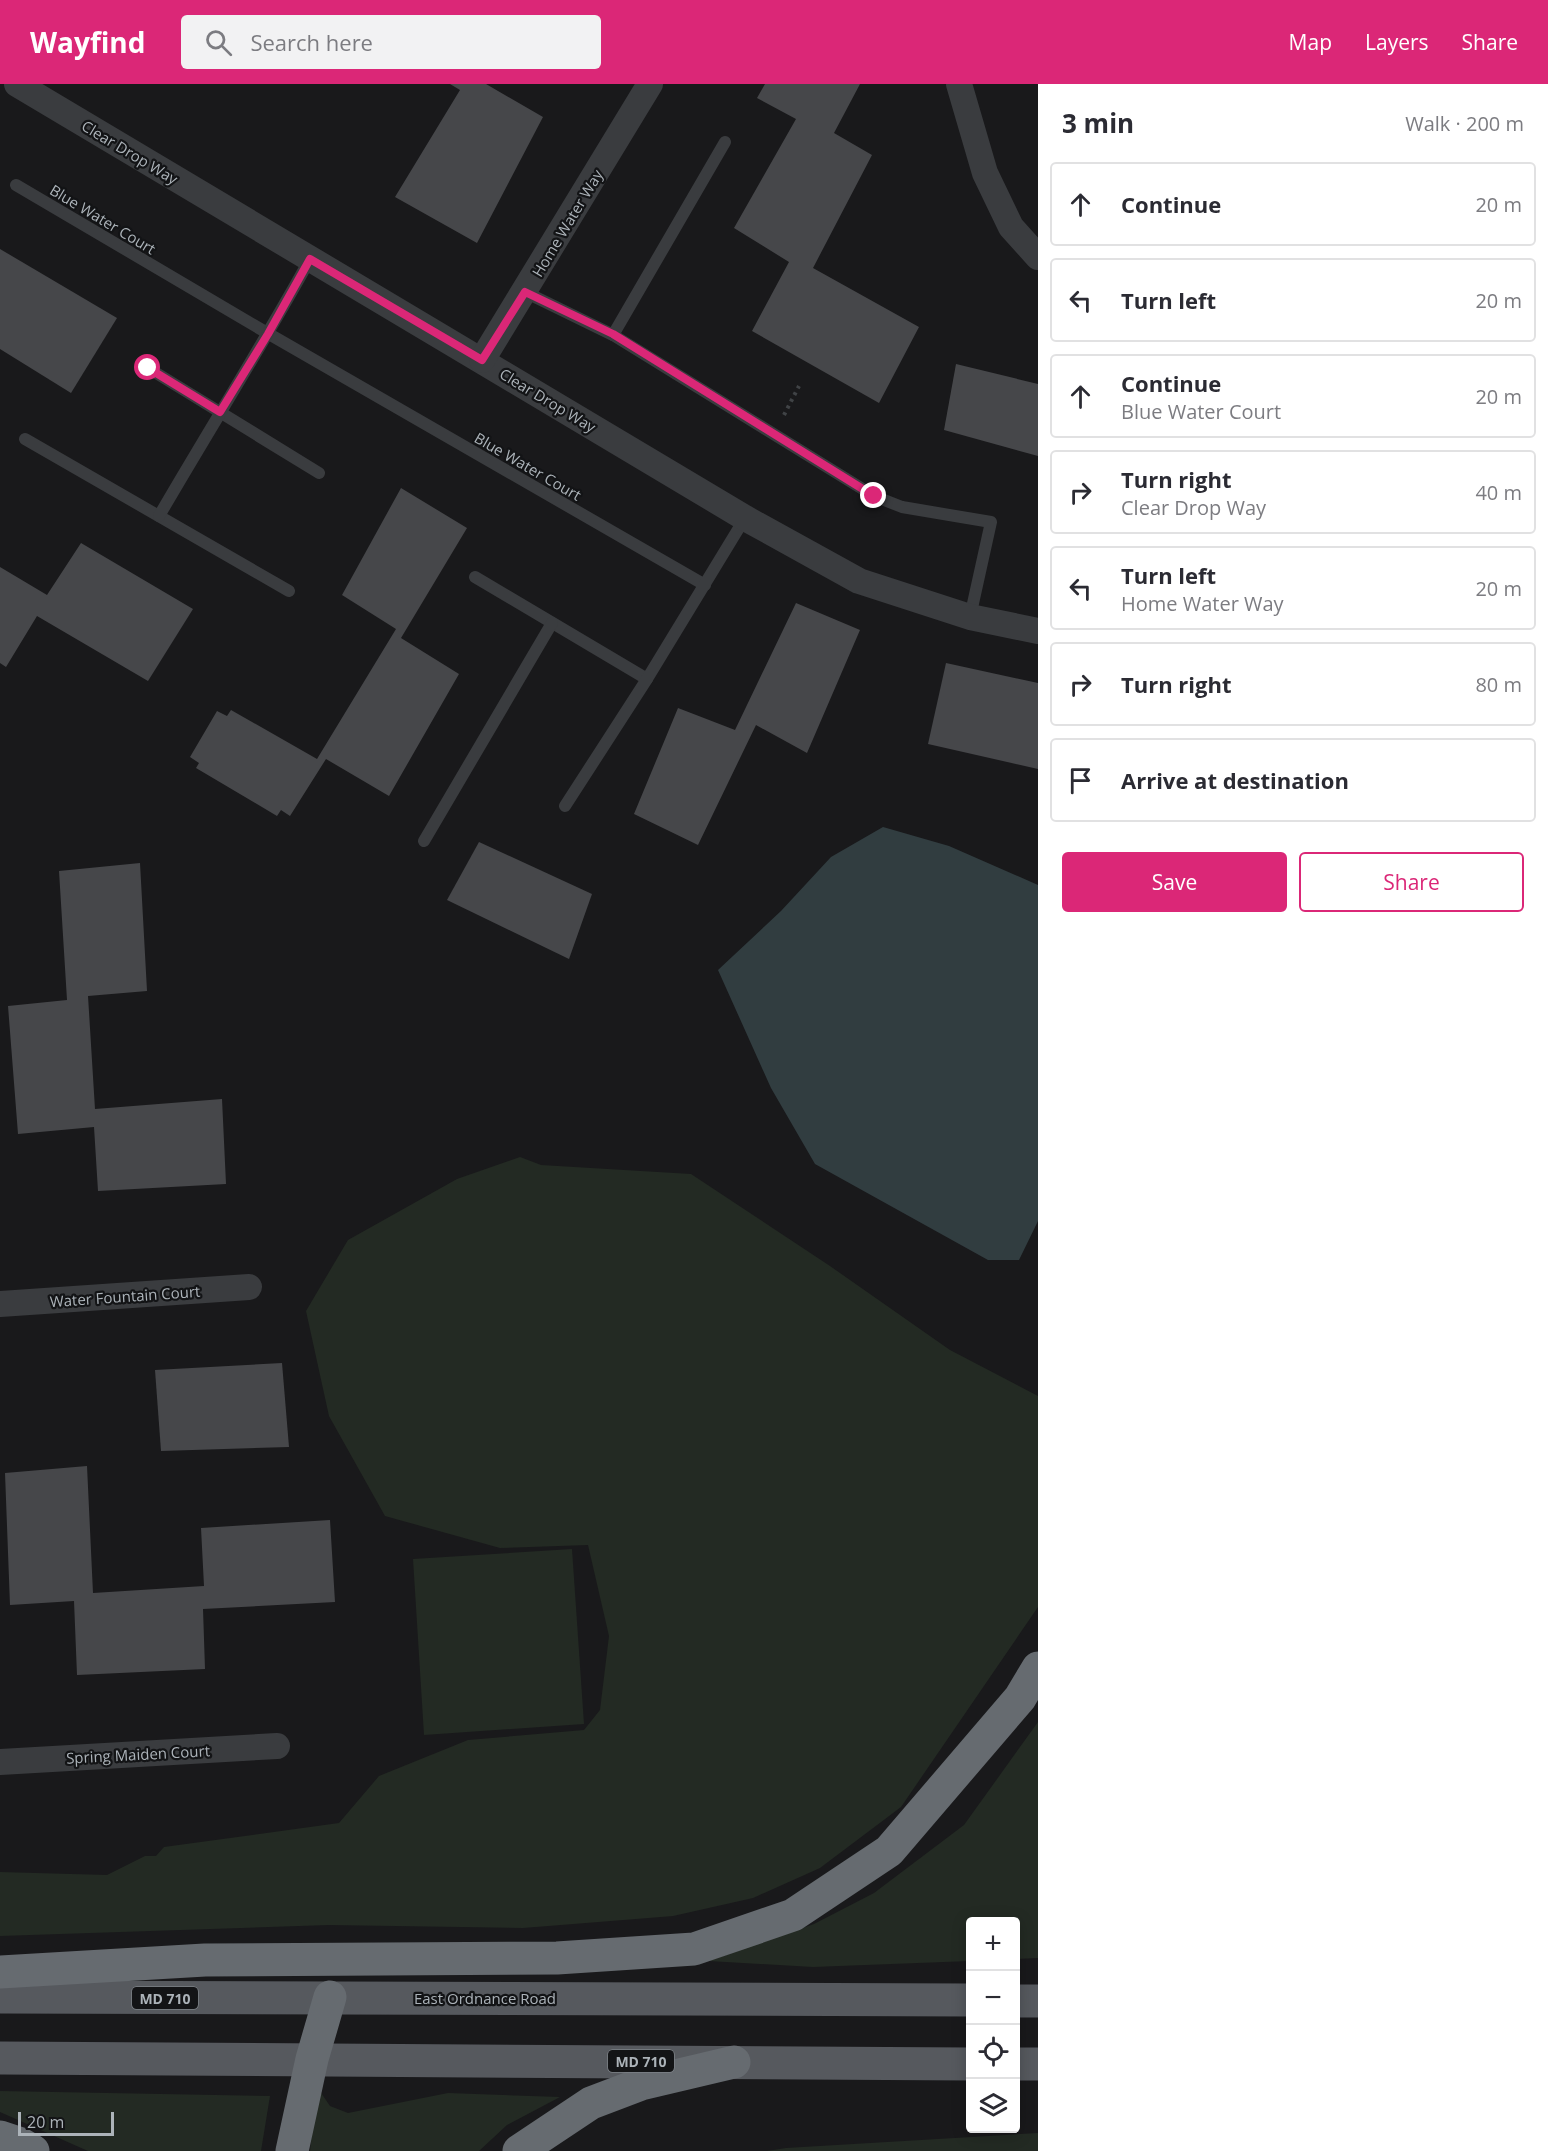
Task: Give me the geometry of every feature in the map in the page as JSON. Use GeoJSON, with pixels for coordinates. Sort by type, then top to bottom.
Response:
{"type":"FeatureCollection","features":[{"type":"Feature","properties":{"kind":"highway"},"geometry":{"type":"LineString","coordinates":[[0,1971],[205,1960],[556,1958],[694,1949],[793,1916],[889,1851],[1020,1698],[1038,1668]]}},
{"type":"Feature","properties":{"kind":"highway"},"geometry":{"type":"LineString","coordinates":[[292,2151],[312,2059],[330,1997]]}},
{"type":"Feature","properties":{"kind":"highway"},"geometry":{"type":"LineString","coordinates":[[519,2151],[591,2103],[641,2084],[734,2062]]}},
{"type":"Feature","properties":{"kind":"highway"},"geometry":{"type":"LineString","coordinates":[[0,2137],[33,2151]]}},
{"type":"Feature","properties":{"kind":"main road","name":"East Ordnance Road"},"geometry":{"type":"LineString","coordinates":[[0,1997],[966,2000]]}},
{"type":"Feature","properties":{"kind":"main road"},"geometry":{"type":"LineString","coordinates":[[1020,2001],[1038,2001]]}},
{"type":"Feature","properties":{"kind":"main road","name":"MD 710"},"geometry":{"type":"LineString","coordinates":[[0,2058],[966,2064]]}},
{"type":"Feature","properties":{"kind":"main road"},"geometry":{"type":"LineString","coordinates":[[1020,2064],[1038,2064]]}},
{"type":"Feature","properties":{"kind":"street","name":"Clear Drop Way"},"geometry":{"type":"LineString","coordinates":[[17,84],[745,518],[859,581],[970,616],[1038,631]]}},
{"type":"Feature","properties":{"kind":"street","name":"Home Water Way"},"geometry":{"type":"LineString","coordinates":[[482,360],[650,84]]}},
{"type":"Feature","properties":{"kind":"street"},"geometry":{"type":"LineString","coordinates":[[959,84],[986,173],[1011,227],[1038,257]]}},
{"type":"Feature","properties":{"kind":"street","name":"Water Fountain Court"},"geometry":{"type":"LineString","coordinates":[[0,1304],[249,1287]]}},
{"type":"Feature","properties":{"kind":"street","name":"Spring Maiden Court"},"geometry":{"type":"LineString","coordinates":[[0,1761],[277,1746]]}},
{"type":"Feature","properties":{"kind":"lane"},"geometry":{"type":"LineString","coordinates":[[613,334],[725,142]]}},
{"type":"Feature","properties":{"kind":"lane","name":"Blue Water Court"},"geometry":{"type":"LineString","coordinates":[[16,185],[268,334],[705,585]]}},
{"type":"Feature","properties":{"kind":"lane"},"geometry":{"type":"LineString","coordinates":[[159,516],[310,259]]}},
{"type":"Feature","properties":{"kind":"lane"},"geometry":{"type":"LineString","coordinates":[[525,292],[613,334],[874,496],[902,507],[991,522],[970,616]]}},
{"type":"Feature","properties":{"kind":"lane"},"geometry":{"type":"LineString","coordinates":[[148,368],[320,473]]}},
{"type":"Feature","properties":{"kind":"lane"},"geometry":{"type":"LineString","coordinates":[[25,439],[289,591]]}},
{"type":"Feature","properties":{"kind":"lane"},"geometry":{"type":"LineString","coordinates":[[565,806],[647,680],[745,518]]}},
{"type":"Feature","properties":{"kind":"lane"},"geometry":{"type":"LineString","coordinates":[[475,577],[647,680]]}},
{"type":"Feature","properties":{"kind":"lane"},"geometry":{"type":"LineString","coordinates":[[424,841],[552,623]]}},
{"type":"Feature","properties":{"kind":"path"},"geometry":{"type":"LineString","coordinates":[[775,435],[799,386]]}},
{"type":"Feature","properties":{"kind":"shaded area"},"geometry":{"type":"Polygon","coordinates":[[[883,827],[949,846],[1038,885],[1038,1221],[1019,1260],[988,1260],[815,1164],[771,1088],[718,970],[781,911],[831,857],[883,827]]]}},
{"type":"Feature","properties":{"kind":"shaded area"},"geometry":{"type":"Polygon","coordinates":[[[520,1157],[541,1165],[691,1174],[830,1266],[950,1350],[1038,1396],[1038,1607],[901,1807],[820,1868],[753,1898],[673,1916],[523,1928],[329,1925],[0,1936],[0,1872],[107,1875],[145,1856],[156,1856],[164,1847],[339,1823],[379,1776],[468,1740],[584,1730],[600,1710],[609,1636],[588,1545],[500,1548],[385,1516],[329,1416],[306,1311],[348,1240],[457,1179],[520,1157]]]}},
{"type":"Feature","properties":{"kind":"shaded area"},"geometry":{"type":"Polygon","coordinates":[[[572,1549],[584,1724],[424,1735],[413,1559],[572,1549]]]}},
{"type":"Feature","properties":{"kind":"shaded area"},"geometry":{"type":"Polygon","coordinates":[[[1038,1722],[1038,1958],[1020,1959],[1020,1917],[966,1917],[966,1961],[813,1967],[709,1961],[814,1924],[874,1893],[964,1825],[1038,1722]]]}},
{"type":"Feature","properties":{"kind":"shaded area"},"geometry":{"type":"Polygon","coordinates":[[[317,2087],[330,2106],[348,2113],[448,2093],[560,2097],[507,2125],[479,2151],[310,2151],[317,2087]]]}},
{"type":"Feature","properties":{"kind":"shaded area"},"geometry":{"type":"Polygon","coordinates":[[[0,2091],[270,2096],[261,2151],[88,2151],[0,2112],[0,2091]]]}},
{"type":"Feature","properties":{"kind":"shaded area"},"geometry":{"type":"Polygon","coordinates":[[[1038,2133],[1038,2151],[767,2151],[786,2148],[1038,2133]]]}},
{"type":"Feature","properties":{"kind":"building"},"geometry":{"type":"Polygon","coordinates":[[[450,84],[486,84],[543,117],[477,243],[395,197],[460,90],[450,84]]]}},
{"type":"Feature","properties":{"kind":"building"},"geometry":{"type":"Polygon","coordinates":[[[765,84],[860,84],[834,133],[872,155],[813,268],[919,327],[879,403],[752,331],[789,262],[734,228],[796,119],[757,98],[765,84]]]}},
{"type":"Feature","properties":{"kind":"building"},"geometry":{"type":"Polygon","coordinates":[[[0,249],[117,318],[71,393],[0,349],[0,249]]]}},
{"type":"Feature","properties":{"kind":"building"},"geometry":{"type":"Polygon","coordinates":[[[956,364],[1038,384],[1038,456],[944,430],[956,364]]]}},
{"type":"Feature","properties":{"kind":"building"},"geometry":{"type":"Polygon","coordinates":[[[401,488],[467,528],[401,638],[459,674],[389,796],[326,759],[290,816],[281,810],[277,816],[196,768],[199,763],[190,757],[217,711],[227,716],[231,710],[317,759],[396,629],[342,595],[401,488]]]}},
{"type":"Feature","properties":{"kind":"building"},"geometry":{"type":"Polygon","coordinates":[[[81,543],[193,609],[148,681],[37,616],[6,667],[0,663],[0,567],[47,595],[81,543]]]}},
{"type":"Feature","properties":{"kind":"building"},"geometry":{"type":"Polygon","coordinates":[[[796,603],[860,630],[807,753],[756,725],[698,845],[634,814],[678,708],[735,730],[796,603]]]}},
{"type":"Feature","properties":{"kind":"building"},"geometry":{"type":"Polygon","coordinates":[[[946,663],[1038,683],[1038,769],[928,744],[946,663]]]}},
{"type":"Feature","properties":{"kind":"building"},"geometry":{"type":"Polygon","coordinates":[[[479,842],[592,894],[569,959],[447,900],[479,842]]]}},
{"type":"Feature","properties":{"kind":"building"},"geometry":{"type":"Polygon","coordinates":[[[140,863],[147,991],[88,996],[95,1109],[222,1099],[226,1184],[98,1191],[94,1127],[18,1134],[8,1006],[67,1000],[59,871],[140,863]]]}},
{"type":"Feature","properties":{"kind":"building"},"geometry":{"type":"Polygon","coordinates":[[[282,1363],[289,1447],[161,1451],[155,1370],[282,1363]]]}},
{"type":"Feature","properties":{"kind":"building"},"geometry":{"type":"Polygon","coordinates":[[[87,1466],[93,1593],[204,1586],[201,1528],[330,1520],[335,1602],[203,1609],[205,1669],[77,1675],[74,1601],[10,1605],[5,1473],[87,1466]]]}},
{"type":"Feature","properties":{"kind":"route"},"geometry":{"type":"LineString","coordinates":[[148,368],[220,412],[268,334],[310,259],[482,360],[525,292],[613,334],[874,496]]}}]}
